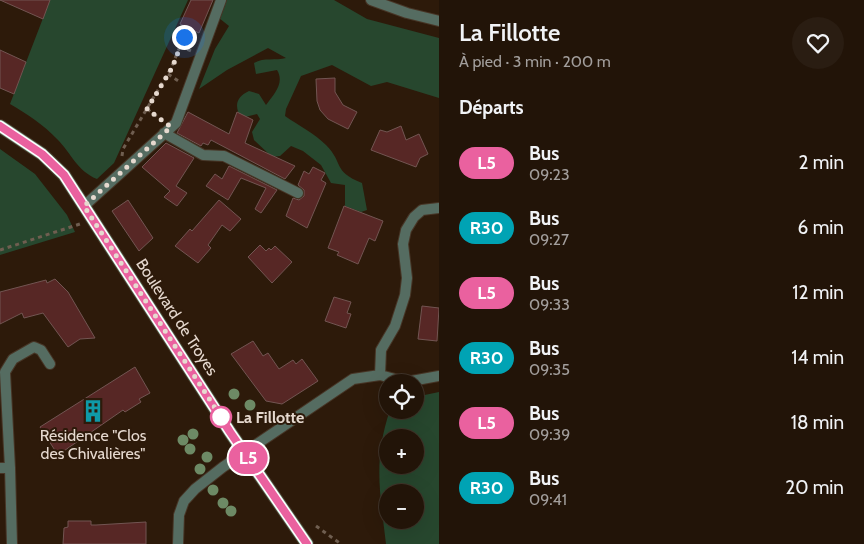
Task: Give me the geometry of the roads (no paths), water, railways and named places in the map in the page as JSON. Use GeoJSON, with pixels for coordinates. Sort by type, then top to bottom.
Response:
{"type":"FeatureCollection","features":[{"type":"Feature","properties":{"kind":"main road","name":"Boulevard de Troyes"},"geometry":{"type":"LineString","coordinates":[[0,126],[53,163],[64,175],[245,453],[308,544]]}},
{"type":"Feature","properties":{"kind":"street"},"geometry":{"type":"LineString","coordinates":[[84,206],[176,123],[221,0]]}},
{"type":"Feature","properties":{"kind":"street"},"geometry":{"type":"LineString","coordinates":[[372,0],[407,13],[439,21]]}},
{"type":"Feature","properties":{"kind":"street"},"geometry":{"type":"LineString","coordinates":[[168,130],[203,155],[224,156],[298,193]]}},
{"type":"Feature","properties":{"kind":"street"},"geometry":{"type":"LineString","coordinates":[[380,374],[381,350],[396,326],[405,294],[407,278],[403,244],[406,230],[414,217],[422,210],[439,208]]}},
{"type":"Feature","properties":{"kind":"street"},"geometry":{"type":"LineString","coordinates":[[12,544],[5,468],[5,372],[13,358],[34,347],[41,350],[50,364]]}},
{"type":"Feature","properties":{"kind":"street"},"geometry":{"type":"LineString","coordinates":[[178,544],[179,515],[184,501],[203,483],[353,379],[379,375]]}},
{"type":"Feature","properties":{"kind":"street"},"geometry":{"type":"LineString","coordinates":[[424,379],[439,376]]}},
{"type":"Feature","properties":{"kind":"place","name":"Résidence \"Clos des Chivalières\""},"geometry":{"type":"Point","coordinates":[93,411]}},
{"type":"Feature","properties":{"kind":"place","name":"La Fillotte"},"geometry":{"type":"Point","coordinates":[221,417]}}]}
